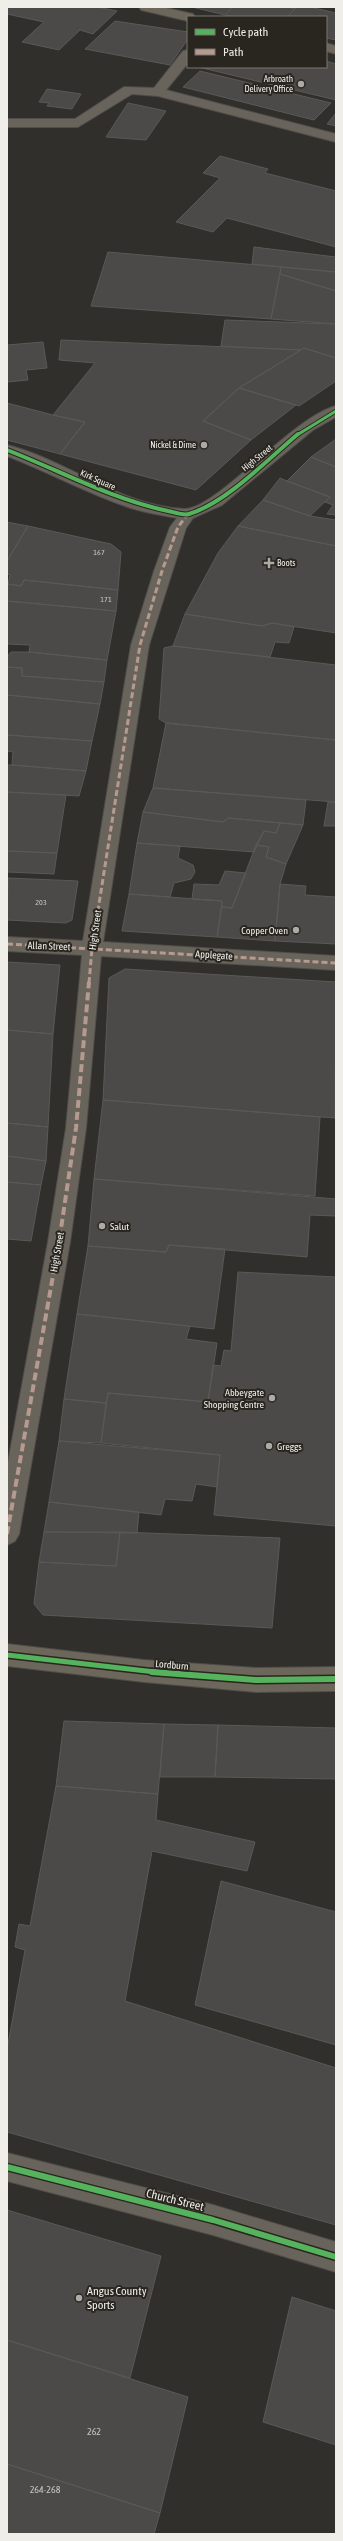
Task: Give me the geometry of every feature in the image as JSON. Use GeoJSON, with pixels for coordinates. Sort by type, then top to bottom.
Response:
{"type":"FeatureCollection","features":[{"type":"Feature","properties":{"kind":"street"},"geometry":{"type":"LineString","coordinates":[[145,7],[187,17]]}},
{"type":"Feature","properties":{"kind":"street"},"geometry":{"type":"LineString","coordinates":[[158,92],[187,55]]}},
{"type":"Feature","properties":{"kind":"street"},"geometry":{"type":"LineString","coordinates":[[7,123],[78,123],[129,90],[158,92],[336,138]]}},
{"type":"Feature","properties":{"kind":"street","name":"High Street"},"geometry":{"type":"LineString","coordinates":[[7,1534],[59,1242],[74,1143],[92,948],[140,645],[162,571],[178,527],[187,515],[216,502],[307,427],[336,411]]}},
{"type":"Feature","properties":{"kind":"street","name":"Kirk Square"},"geometry":{"type":"LineString","coordinates":[[7,450],[46,465],[95,489],[138,505],[187,515]]}},
{"type":"Feature","properties":{"kind":"street","name":"Allan Street"},"geometry":{"type":"LineString","coordinates":[[7,944],[92,948]]}},
{"type":"Feature","properties":{"kind":"street","name":"Applegate"},"geometry":{"type":"LineString","coordinates":[[92,948],[336,963]]}},
{"type":"Feature","properties":{"kind":"street","name":"Lordburn"},"geometry":{"type":"LineString","coordinates":[[7,1655],[152,1672],[256,1680],[336,1679]]}},
{"type":"Feature","properties":{"kind":"street","name":"Church Street"},"geometry":{"type":"LineString","coordinates":[[7,2167],[213,2220],[336,2257]]}},
{"type":"Feature","properties":{"kind":"building"},"geometry":{"type":"Polygon","coordinates":[[[7,7],[97,7],[117,11],[93,34],[80,30],[59,50],[22,42],[44,22],[7,14],[7,7]]]}},
{"type":"Feature","properties":{"kind":"building"},"geometry":{"type":"Polygon","coordinates":[[[192,7],[233,7],[225,15],[192,7]]]}},
{"type":"Feature","properties":{"kind":"building"},"geometry":{"type":"Polygon","coordinates":[[[233,7],[287,7],[295,9],[288,16],[225,15],[233,7]]]}},
{"type":"Feature","properties":{"kind":"building"},"geometry":{"type":"Polygon","coordinates":[[[297,7],[310,7],[336,13],[336,40],[327,38],[327,16],[288,16],[297,7]]]}},
{"type":"Feature","properties":{"kind":"building"},"geometry":{"type":"Polygon","coordinates":[[[115,21],[187,32],[187,40],[170,65],[85,49],[115,21]]]}},
{"type":"Feature","properties":{"kind":"building","name":"Arbroath Delivery Office"},"geometry":{"type":"Polygon","coordinates":[[[327,61],[336,64],[336,100],[202,68],[327,68],[327,61]]]}},
{"type":"Feature","properties":{"kind":"building"},"geometry":{"type":"Polygon","coordinates":[[[200,71],[331,103],[314,120],[183,87],[200,71]]]}},
{"type":"Feature","properties":{"kind":"building"},"geometry":{"type":"Polygon","coordinates":[[[47,89],[81,94],[72,109],[47,106],[49,103],[39,102],[47,89]]]}},
{"type":"Feature","properties":{"kind":"building"},"geometry":{"type":"Polygon","coordinates":[[[128,103],[166,111],[146,140],[106,137],[128,103]]]}},
{"type":"Feature","properties":{"kind":"building"},"geometry":{"type":"Polygon","coordinates":[[[336,113],[336,126],[327,124],[336,113]]]}},
{"type":"Feature","properties":{"kind":"building"},"geometry":{"type":"Polygon","coordinates":[[[220,156],[268,169],[265,173],[336,191],[336,247],[227,218],[213,232],[176,222],[220,178],[203,173],[220,156]]]}},
{"type":"Feature","properties":{"kind":"building"},"geometry":{"type":"Polygon","coordinates":[[[254,247],[336,257],[336,272],[252,264],[254,247]]]}},
{"type":"Feature","properties":{"kind":"building"},"geometry":{"type":"Polygon","coordinates":[[[108,252],[281,267],[271,319],[91,306],[108,252]]]}},
{"type":"Feature","properties":{"kind":"building"},"geometry":{"type":"Polygon","coordinates":[[[281,267],[336,272],[336,291],[280,274],[281,267]]]}},
{"type":"Feature","properties":{"kind":"building"},"geometry":{"type":"Polygon","coordinates":[[[280,274],[336,291],[336,324],[271,319],[280,274]]]}},
{"type":"Feature","properties":{"kind":"building"},"geometry":{"type":"Polygon","coordinates":[[[225,320],[336,324],[336,358],[304,348],[301,350],[221,346],[225,320]]]}},
{"type":"Feature","properties":{"kind":"building"},"geometry":{"type":"Polygon","coordinates":[[[61,340],[301,350],[239,388],[203,421],[251,440],[196,490],[60,454],[85,422],[53,415],[95,363],[59,360],[61,340]]]}},
{"type":"Feature","properties":{"kind":"building"},"geometry":{"type":"Polygon","coordinates":[[[43,342],[47,368],[26,370],[28,380],[7,382],[7,345],[43,342]]]}},
{"type":"Feature","properties":{"kind":"building"},"geometry":{"type":"Polygon","coordinates":[[[304,348],[336,358],[336,381],[299,406],[239,388],[304,348]]]}},
{"type":"Feature","properties":{"kind":"building"},"geometry":{"type":"Polygon","coordinates":[[[239,388],[296,405],[251,440],[203,421],[239,388]]]}},
{"type":"Feature","properties":{"kind":"building"},"geometry":{"type":"Polygon","coordinates":[[[7,403],[85,422],[60,454],[7,440],[7,403]]]}},
{"type":"Feature","properties":{"kind":"building"},"geometry":{"type":"Polygon","coordinates":[[[336,439],[336,467],[311,457],[336,439]]]}},
{"type":"Feature","properties":{"kind":"building"},"geometry":{"type":"Polygon","coordinates":[[[311,457],[336,467],[336,515],[327,514],[333,505],[325,502],[330,497],[287,481],[311,457]]]}},
{"type":"Feature","properties":{"kind":"building"},"geometry":{"type":"Polygon","coordinates":[[[280,478],[330,497],[310,516],[263,500],[280,478]]]}},
{"type":"Feature","properties":{"kind":"building"},"geometry":{"type":"Polygon","coordinates":[[[263,500],[310,516],[336,520],[336,546],[238,526],[263,500]]]}},
{"type":"Feature","properties":{"kind":"building"},"geometry":{"type":"Polygon","coordinates":[[[7,522],[28,526],[7,561],[7,522]]]}},
{"type":"Feature","properties":{"kind":"building"},"geometry":{"type":"Polygon","coordinates":[[[28,526],[111,544],[121,552],[118,590],[24,580],[21,586],[8,584],[10,575],[7,574],[7,561],[28,526]]]}},
{"type":"Feature","properties":{"kind":"building"},"geometry":{"type":"Polygon","coordinates":[[[238,526],[336,546],[336,633],[272,623],[262,626],[185,614],[218,553],[238,526]]]}},
{"type":"Feature","properties":{"kind":"building"},"geometry":{"type":"Polygon","coordinates":[[[24,580],[118,590],[116,611],[7,601],[8,584],[21,586],[24,580]]]}},
{"type":"Feature","properties":{"kind":"building"},"geometry":{"type":"Polygon","coordinates":[[[7,601],[116,611],[107,660],[29,652],[30,645],[7,644],[7,601]]]}},
{"type":"Feature","properties":{"kind":"building"},"geometry":{"type":"Polygon","coordinates":[[[185,614],[262,626],[272,623],[294,627],[289,643],[275,642],[270,657],[173,646],[185,614]]]}},
{"type":"Feature","properties":{"kind":"building"},"geometry":{"type":"Polygon","coordinates":[[[173,646],[336,665],[336,740],[166,723],[159,719],[164,648],[173,646]]]}},
{"type":"Feature","properties":{"kind":"building"},"geometry":{"type":"Polygon","coordinates":[[[11,652],[29,652],[107,660],[104,682],[22,676],[22,668],[7,667],[7,657],[11,652]]]}},
{"type":"Feature","properties":{"kind":"building"},"geometry":{"type":"Polygon","coordinates":[[[7,667],[22,668],[22,676],[104,682],[100,704],[7,695],[7,667]]]}},
{"type":"Feature","properties":{"kind":"building"},"geometry":{"type":"Polygon","coordinates":[[[7,695],[100,704],[92,741],[7,735],[7,695]]]}},
{"type":"Feature","properties":{"kind":"building"},"geometry":{"type":"Polygon","coordinates":[[[166,723],[336,740],[336,802],[153,788],[166,723]]]}},
{"type":"Feature","properties":{"kind":"building"},"geometry":{"type":"Polygon","coordinates":[[[7,735],[92,741],[86,771],[12,765],[13,752],[7,751],[7,735]]]}},
{"type":"Feature","properties":{"kind":"building"},"geometry":{"type":"Polygon","coordinates":[[[7,765],[86,771],[79,796],[7,792],[7,765]]]}},
{"type":"Feature","properties":{"kind":"building"},"geometry":{"type":"Polygon","coordinates":[[[153,788],[306,800],[303,825],[228,818],[223,822],[143,812],[153,788]]]}},
{"type":"Feature","properties":{"kind":"building"},"geometry":{"type":"Polygon","coordinates":[[[7,792],[66,795],[57,853],[7,851],[7,792]]]}},
{"type":"Feature","properties":{"kind":"building"},"geometry":{"type":"Polygon","coordinates":[[[328,802],[336,802],[336,826],[324,826],[328,802]]]}},
{"type":"Feature","properties":{"kind":"building"},"geometry":{"type":"Polygon","coordinates":[[[143,812],[223,822],[228,818],[280,823],[276,833],[264,831],[254,852],[137,843],[143,812]]]}},
{"type":"Feature","properties":{"kind":"building"},"geometry":{"type":"Polygon","coordinates":[[[280,823],[303,825],[286,864],[266,857],[269,847],[256,845],[264,831],[276,833],[280,823]]]}},
{"type":"Feature","properties":{"kind":"building"},"geometry":{"type":"Polygon","coordinates":[[[137,843],[180,846],[178,858],[193,865],[195,872],[191,879],[174,883],[170,897],[129,894],[137,843]]]}},
{"type":"Feature","properties":{"kind":"building"},"geometry":{"type":"Polygon","coordinates":[[[256,845],[269,847],[266,857],[286,864],[280,884],[275,941],[217,937],[222,907],[232,908],[256,845]]]}},
{"type":"Feature","properties":{"kind":"building"},"geometry":{"type":"Polygon","coordinates":[[[7,851],[57,853],[54,874],[7,872],[7,851]]]}},
{"type":"Feature","properties":{"kind":"building"},"geometry":{"type":"Polygon","coordinates":[[[225,871],[246,873],[232,908],[222,907],[222,901],[192,899],[194,884],[219,885],[225,871]]]}},
{"type":"Feature","properties":{"kind":"building"},"geometry":{"type":"Polygon","coordinates":[[[8,878],[78,881],[72,920],[66,923],[7,920],[8,878]]]}},
{"type":"Feature","properties":{"kind":"building"},"geometry":{"type":"Polygon","coordinates":[[[280,884],[306,886],[305,895],[336,897],[336,944],[275,941],[280,884]]]}},
{"type":"Feature","properties":{"kind":"building"},"geometry":{"type":"Polygon","coordinates":[[[129,894],[222,901],[217,937],[122,931],[129,894]]]}},
{"type":"Feature","properties":{"kind":"building"},"geometry":{"type":"Polygon","coordinates":[[[7,962],[60,965],[53,1034],[7,1030],[7,962]]]}},
{"type":"Feature","properties":{"kind":"building"},"geometry":{"type":"Polygon","coordinates":[[[125,969],[336,982],[335,1118],[103,1100],[109,978],[125,969]]]}},
{"type":"Feature","properties":{"kind":"building"},"geometry":{"type":"Polygon","coordinates":[[[7,1030],[53,1034],[48,1127],[7,1123],[7,1030]]]}},
{"type":"Feature","properties":{"kind":"building"},"geometry":{"type":"Polygon","coordinates":[[[103,1100],[320,1117],[315,1196],[94,1179],[103,1100]]]}},
{"type":"Feature","properties":{"kind":"building"},"geometry":{"type":"Polygon","coordinates":[[[7,1123],[48,1127],[46,1161],[7,1156],[7,1123]]]}},
{"type":"Feature","properties":{"kind":"building"},"geometry":{"type":"Polygon","coordinates":[[[7,1156],[46,1161],[41,1185],[7,1182],[7,1156]]]}},
{"type":"Feature","properties":{"kind":"building"},"geometry":{"type":"Polygon","coordinates":[[[94,1179],[336,1199],[336,1216],[310,1215],[307,1257],[169,1245],[166,1252],[88,1246],[94,1179]]]}},
{"type":"Feature","properties":{"kind":"building"},"geometry":{"type":"Polygon","coordinates":[[[7,1182],[41,1185],[31,1241],[7,1239],[7,1182]]]}},
{"type":"Feature","properties":{"kind":"building"},"geometry":{"type":"Polygon","coordinates":[[[169,1245],[225,1249],[214,1329],[77,1314],[88,1246],[166,1252],[169,1245]]]}},
{"type":"Feature","properties":{"kind":"building","name":"Abbeygate Shopping Centre"},"geometry":{"type":"Polygon","coordinates":[[[238,1272],[336,1277],[336,1526],[214,1515],[220,1455],[101,1443],[108,1393],[208,1402],[213,1365],[221,1366],[224,1350],[231,1351],[238,1272]]]}},
{"type":"Feature","properties":{"kind":"building"},"geometry":{"type":"Polygon","coordinates":[[[77,1314],[190,1326],[186,1339],[217,1343],[208,1402],[108,1393],[106,1403],[64,1399],[77,1314]]]}},
{"type":"Feature","properties":{"kind":"building"},"geometry":{"type":"Polygon","coordinates":[[[64,1399],[106,1403],[101,1443],[59,1441],[64,1399]]]}},
{"type":"Feature","properties":{"kind":"building"},"geometry":{"type":"Polygon","coordinates":[[[59,1441],[220,1455],[217,1487],[196,1484],[192,1501],[165,1499],[161,1515],[49,1502],[59,1441]]]}},
{"type":"Feature","properties":{"kind":"building"},"geometry":{"type":"Polygon","coordinates":[[[49,1502],[139,1512],[137,1533],[44,1532],[49,1502]]]}},
{"type":"Feature","properties":{"kind":"building"},"geometry":{"type":"Polygon","coordinates":[[[44,1532],[120,1532],[116,1566],[39,1562],[44,1532]]]}},
{"type":"Feature","properties":{"kind":"building"},"geometry":{"type":"Polygon","coordinates":[[[120,1532],[280,1538],[272,1628],[43,1615],[34,1604],[39,1562],[116,1566],[120,1532]]]}},
{"type":"Feature","properties":{"kind":"building"},"geometry":{"type":"Polygon","coordinates":[[[64,1721],[164,1724],[158,1794],[56,1786],[64,1721]]]}},
{"type":"Feature","properties":{"kind":"building"},"geometry":{"type":"Polygon","coordinates":[[[164,1724],[218,1725],[215,1777],[160,1777],[164,1724]]]}},
{"type":"Feature","properties":{"kind":"building"},"geometry":{"type":"Polygon","coordinates":[[[218,1725],[336,1728],[336,1779],[215,1777],[218,1725]]]}},
{"type":"Feature","properties":{"kind":"building"},"geometry":{"type":"Polygon","coordinates":[[[56,1786],[158,1794],[156,1820],[255,1842],[247,1871],[152,1851],[125,2001],[336,2068],[336,2225],[7,2132],[7,2050],[25,1950],[15,1947],[19,1924],[30,1926],[56,1786]]]}},
{"type":"Feature","properties":{"kind":"building"},"geometry":{"type":"Polygon","coordinates":[[[221,1881],[336,1912],[336,2045],[195,2005],[221,1881]]]}},
{"type":"Feature","properties":{"kind":"building","name":"Angus County Sports"},"geometry":{"type":"Polygon","coordinates":[[[7,2210],[161,2256],[130,2378],[7,2340],[7,2210]]]}},
{"type":"Feature","properties":{"kind":"building"},"geometry":{"type":"Polygon","coordinates":[[[292,2297],[336,2311],[336,2445],[263,2422],[292,2297]]]}},
{"type":"Feature","properties":{"kind":"building"},"geometry":{"type":"Polygon","coordinates":[[[7,2340],[188,2397],[160,2513],[7,2464],[7,2340]]]}},
{"type":"Feature","properties":{"kind":"building"},"geometry":{"type":"Polygon","coordinates":[[[7,2464],[160,2513],[154,2534],[7,2534],[7,2464]]]}},
{"type":"Feature","properties":{"kind":"marked path"},"geometry":{"type":"LineString","coordinates":[[7,1534],[59,1242],[76,1128],[92,948],[140,645],[162,571],[178,527],[187,515]]}},
{"type":"Feature","properties":{"kind":"marked path"},"geometry":{"type":"LineString","coordinates":[[7,944],[336,963]]}},
{"type":"Feature","properties":{"kind":"cycle path"},"geometry":{"type":"LineString","coordinates":[[7,450],[46,465],[95,489],[138,505],[187,515],[216,502],[307,427],[336,411]]}},
{"type":"Feature","properties":{"kind":"cycle path"},"geometry":{"type":"LineString","coordinates":[[7,1655],[144,1671],[256,1680],[336,1679]]}},
{"type":"Feature","properties":{"kind":"cycle path"},"geometry":{"type":"LineString","coordinates":[[7,2167],[213,2220],[336,2257]]}},
{"type":"Feature","properties":{"kind":"place","name":"Arbroath Delivery Office"},"geometry":{"type":"Point","coordinates":[301,84]}},
{"type":"Feature","properties":{"kind":"place","name":"Nickel & Dime"},"geometry":{"type":"Point","coordinates":[204,445]}},
{"type":"Feature","properties":{"kind":"place","name":"Boots"},"geometry":{"type":"Point","coordinates":[269,563]}},
{"type":"Feature","properties":{"kind":"place","name":"Copper Oven"},"geometry":{"type":"Point","coordinates":[296,930]}},
{"type":"Feature","properties":{"kind":"place","name":"Salut"},"geometry":{"type":"Point","coordinates":[102,1226]}},
{"type":"Feature","properties":{"kind":"place","name":"Abbeygate Shopping Centre"},"geometry":{"type":"Point","coordinates":[272,1398]}},
{"type":"Feature","properties":{"kind":"place","name":"Greggs"},"geometry":{"type":"Point","coordinates":[269,1446]}},
{"type":"Feature","properties":{"kind":"place","name":"Angus County Sports"},"geometry":{"type":"Point","coordinates":[79,2298]}}]}
